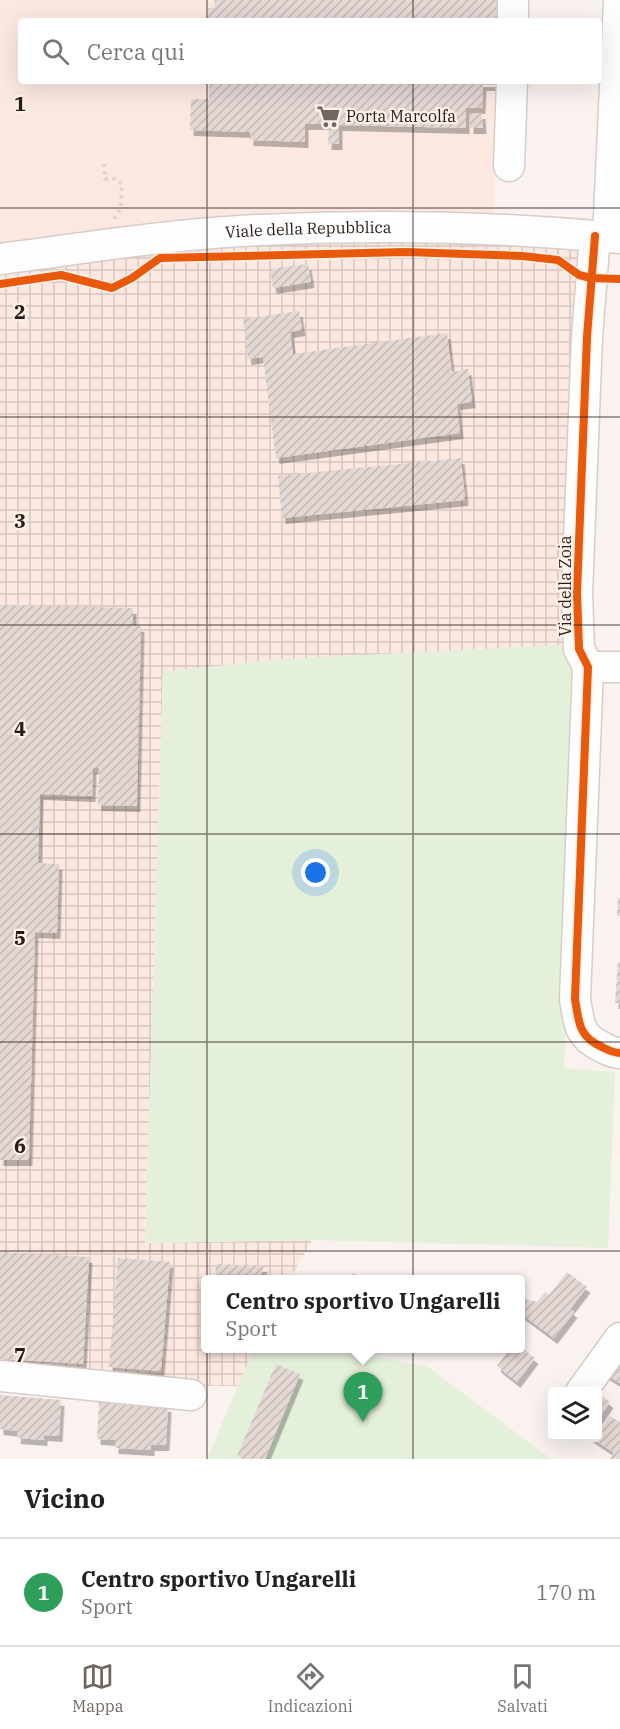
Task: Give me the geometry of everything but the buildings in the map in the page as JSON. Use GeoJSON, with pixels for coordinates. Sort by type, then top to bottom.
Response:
{"type":"FeatureCollection","features":[{"type":"Feature","properties":{"kind":"street"},"geometry":{"type":"LineString","coordinates":[[513,0],[513,18]]}},
{"type":"Feature","properties":{"kind":"street","name":"Via della Zoia"},"geometry":{"type":"LineString","coordinates":[[619,0],[607,237],[587,337],[577,593],[579,649],[588,667],[575,999],[580,1030],[591,1042],[620,1053]]}},
{"type":"Feature","properties":{"kind":"street"},"geometry":{"type":"LineString","coordinates":[[509,166],[512,84]]}},
{"type":"Feature","properties":{"kind":"street","name":"Viale della Repubblica"},"geometry":{"type":"LineString","coordinates":[[0,259],[199,235],[341,227],[509,230],[607,237]]}},
{"type":"Feature","properties":{"kind":"street"},"geometry":{"type":"LineString","coordinates":[[588,667],[620,667]]}},
{"type":"Feature","properties":{"kind":"street"},"geometry":{"type":"LineString","coordinates":[[584,1387],[620,1338]]}},
{"type":"Feature","properties":{"kind":"street"},"geometry":{"type":"LineString","coordinates":[[0,1376],[190,1395]]}},
{"type":"Feature","properties":{"kind":"path"},"geometry":{"type":"LineString","coordinates":[[104,164],[105,179],[114,179],[122,184],[122,208],[111,222]]}},
{"type":"Feature","properties":{"kind":"shaded area"},"geometry":{"type":"Polygon","coordinates":[[[0,0],[504,0],[503,18],[18,18],[18,84],[500,84],[492,244],[0,271],[0,0]]]}},
{"type":"Feature","properties":{"kind":"shaded area"},"geometry":{"type":"Polygon","coordinates":[[[582,238],[584,644],[285,659],[163,672],[145,1243],[312,1240],[292,1275],[201,1275],[201,1353],[252,1353],[238,1386],[0,1384],[0,260],[150,242],[582,238]]]}},
{"type":"Feature","properties":{"kind":"green space"},"geometry":{"type":"Polygon","coordinates":[[[584,644],[564,1068],[615,1072],[608,1248],[312,1240],[145,1243],[163,672],[285,659],[584,644]]]}},
{"type":"Feature","properties":{"kind":"green space"},"geometry":{"type":"Polygon","coordinates":[[[252,1353],[357,1353],[428,1367],[551,1459],[207,1459],[252,1353]]]}},
{"type":"Feature","properties":{"kind":"cycle path"},"geometry":{"type":"LineString","coordinates":[[595,236],[587,337],[577,593],[579,649],[588,667],[575,999],[581,1028],[588,1038],[611,1051],[620,1053]]}},
{"type":"Feature","properties":{"kind":"cycle path"},"geometry":{"type":"LineString","coordinates":[[0,284],[61,275],[112,288],[132,278],[160,258],[406,252],[522,256],[558,260],[579,275],[591,278],[620,279]]}},
{"type":"Feature","properties":{"kind":"place","name":"Porta Marcolfa"},"geometry":{"type":"Point","coordinates":[328,116]}},
{"type":"Feature","properties":{"kind":"place","name":"Centro sportivo Ungarelli"},"geometry":{"type":"Point","coordinates":[363,1422]}}]}
